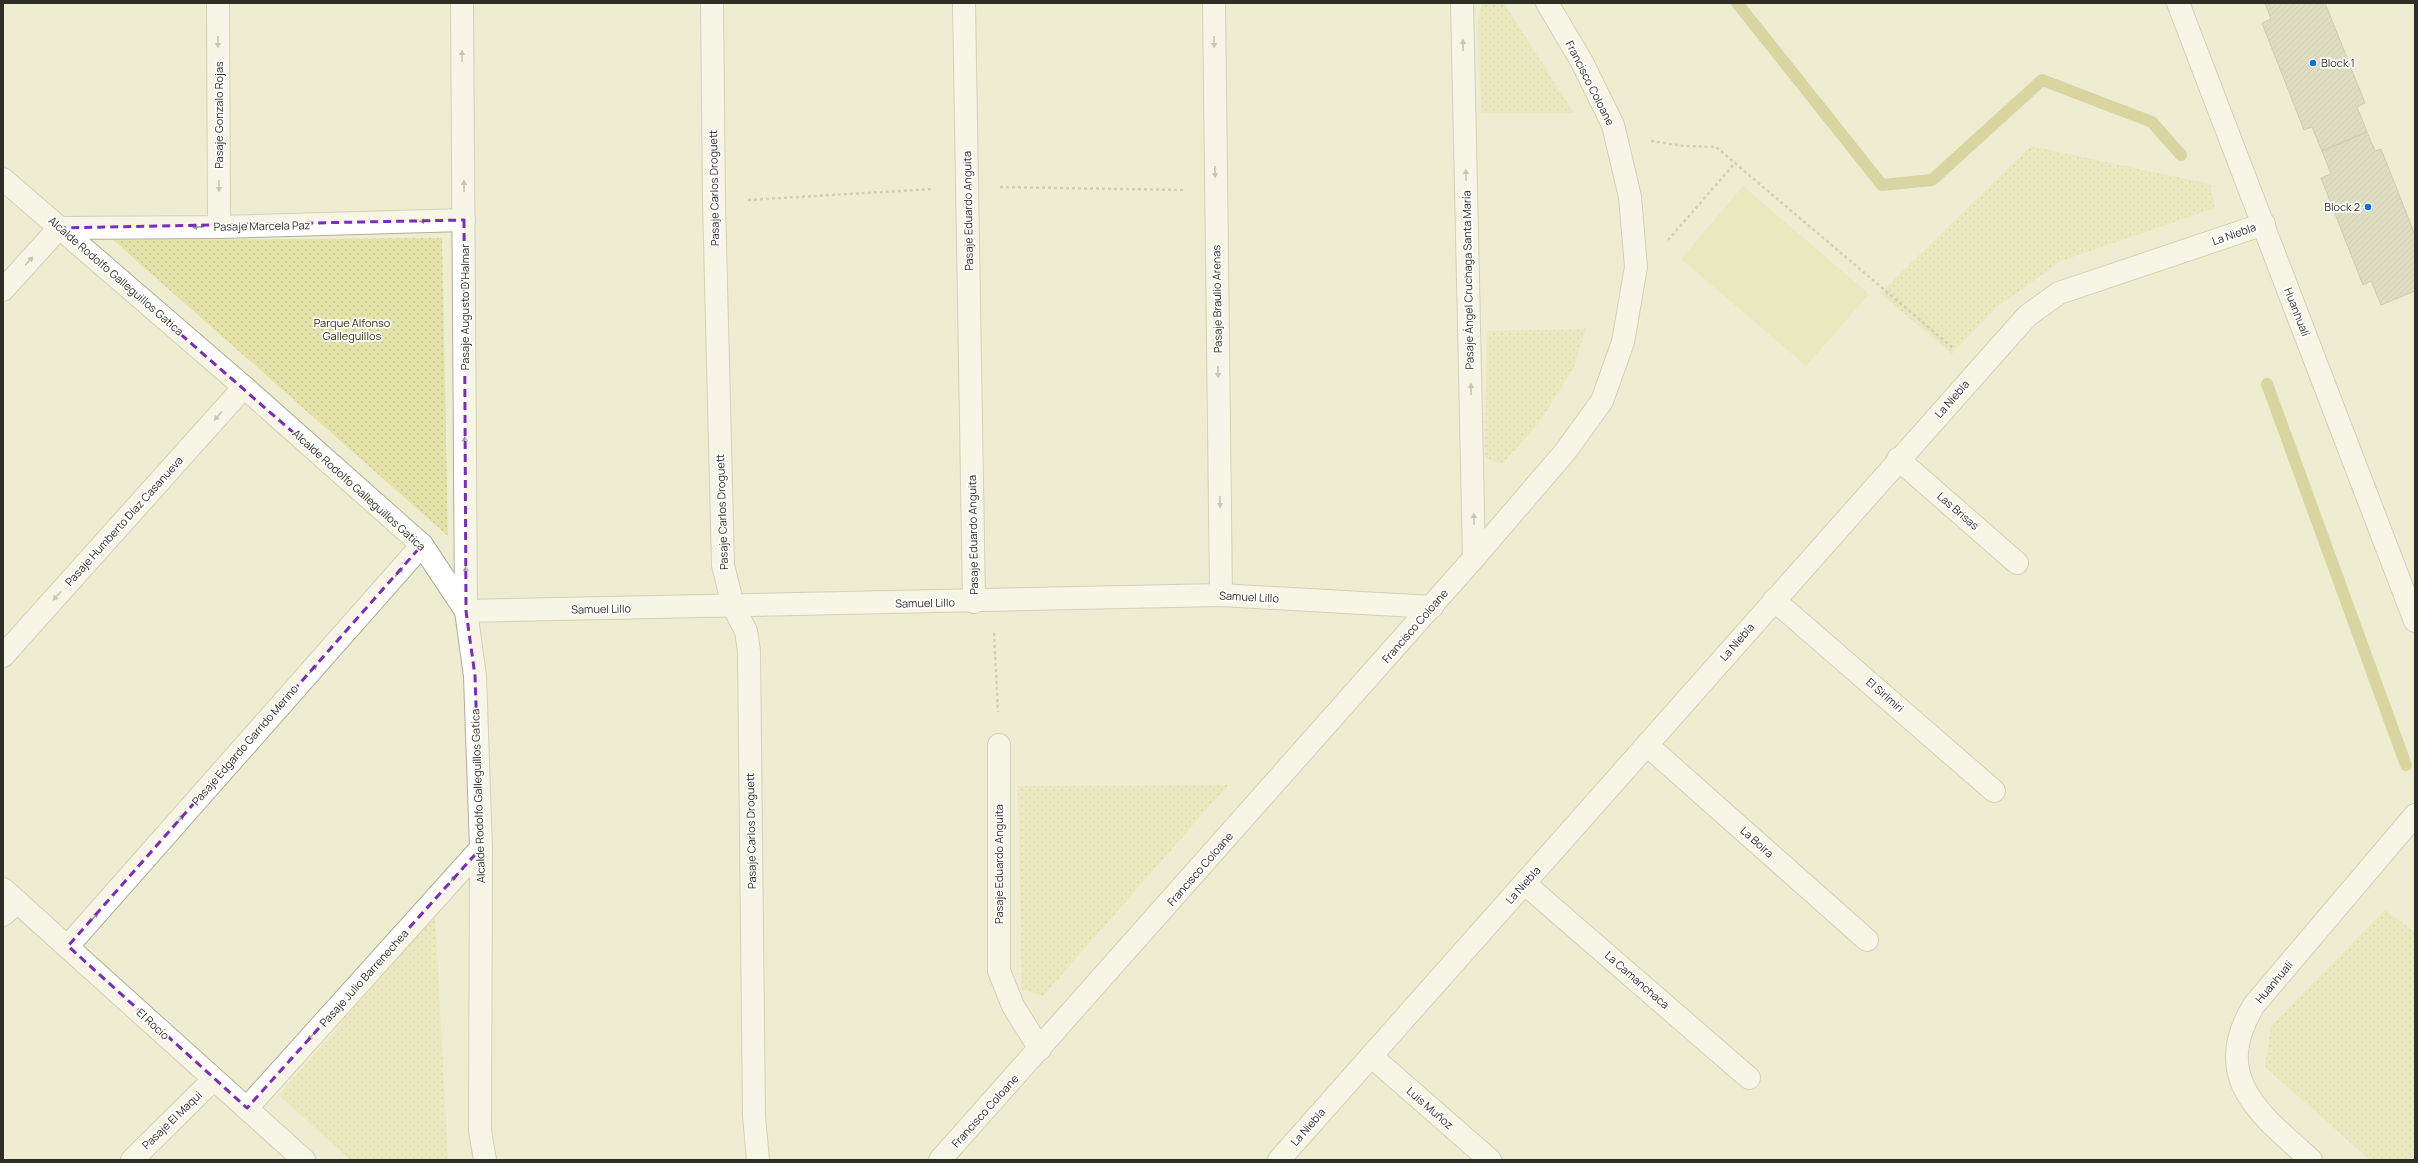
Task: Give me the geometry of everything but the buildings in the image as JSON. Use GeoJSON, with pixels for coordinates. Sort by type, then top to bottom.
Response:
{"type":"FeatureCollection","features":[{"type":"Feature","properties":{"kind":"street","name":"Pasaje Gonzalo Rojas"},"geometry":{"type":"LineString","coordinates":[[218,3],[219,227]]}},
{"type":"Feature","properties":{"kind":"street","name":"Pasaje Augusto D'Halmar"},"geometry":{"type":"LineString","coordinates":[[462,3],[466,611]]}},
{"type":"Feature","properties":{"kind":"street","name":"Pasaje Carlos Droguett"},"geometry":{"type":"LineString","coordinates":[[712,3],[714,202],[723,557],[726,584],[733,606],[746,631],[749,651],[754,1116],[758,1160]]}},
{"type":"Feature","properties":{"kind":"street","name":"Pasaje Eduardo Anguita"},"geometry":{"type":"LineString","coordinates":[[964,3],[974,602]]}},
{"type":"Feature","properties":{"kind":"street","name":"Pasaje Braulio Arenas"},"geometry":{"type":"LineString","coordinates":[[1214,3],[1221,595]]}},
{"type":"Feature","properties":{"kind":"street","name":"Pasaje Ángel Cruchaga Santa María"},"geometry":{"type":"LineString","coordinates":[[1462,3],[1474,558]]}},
{"type":"Feature","properties":{"kind":"street","name":"Francisco Coloane"},"geometry":{"type":"LineString","coordinates":[[940,1160],[1432,607],[1565,452],[1602,401],[1623,342],[1636,267],[1630,196],[1613,125],[1582,62],[1547,3]]}},
{"type":"Feature","properties":{"kind":"street","name":"Huanhualí"},"geometry":{"type":"LineString","coordinates":[[2178,3],[2415,621]]}},
{"type":"Feature","properties":{"kind":"street","name":"Alcalde Rodolfo Galleguillos Gatica"},"geometry":{"type":"LineString","coordinates":[[3,179],[244,386],[422,545],[466,611],[475,676],[481,848],[480,1131],[485,1160]]}},
{"type":"Feature","properties":{"kind":"street","name":"Pasaje Marcela Paz"},"geometry":{"type":"LineString","coordinates":[[59,228],[219,227],[464,220]]}},
{"type":"Feature","properties":{"kind":"street","name":"La Niebla"},"geometry":{"type":"LineString","coordinates":[[1279,1160],[1978,369],[2027,316],[2059,293],[2264,224]]}},
{"type":"Feature","properties":{"kind":"street"},"geometry":{"type":"LineString","coordinates":[[3,290],[59,228]]}},
{"type":"Feature","properties":{"kind":"street","name":"Pasaje Humberto Díaz Casanueva"},"geometry":{"type":"LineString","coordinates":[[3,656],[244,386]]}},
{"type":"Feature","properties":{"kind":"street","name":"Las Brisas"},"geometry":{"type":"LineString","coordinates":[[1898,460],[2017,563]]}},
{"type":"Feature","properties":{"kind":"street","name":"Pasaje Edgardo Garrido Merino"},"geometry":{"type":"LineString","coordinates":[[68,946],[422,545]]}},
{"type":"Feature","properties":{"kind":"street","name":"Samuel Lillo"},"geometry":{"type":"LineString","coordinates":[[466,611],[974,602],[1221,595],[1432,607]]}},
{"type":"Feature","properties":{"kind":"street","name":"El Sirimiri"},"geometry":{"type":"LineString","coordinates":[[1774,600],[1994,790]]}},
{"type":"Feature","properties":{"kind":"street","name":"Pasaje Eduardo Anguita"},"geometry":{"type":"LineString","coordinates":[[999,745],[999,971],[1013,1006],[1040,1049]]}},
{"type":"Feature","properties":{"kind":"street","name":"La Boira"},"geometry":{"type":"LineString","coordinates":[[1647,745],[1867,940]]}},
{"type":"Feature","properties":{"kind":"street","name":"Huanhualí"},"geometry":{"type":"LineString","coordinates":[[2311,1160],[2265,1119],[2247,1097],[2240,1079],[2237,1060],[2238,1041],[2244,1022],[2254,1005],[2415,816]]}},
{"type":"Feature","properties":{"kind":"street","name":"Pasaje Julio Barrenechea"},"geometry":{"type":"LineString","coordinates":[[247,1108],[481,848]]}},
{"type":"Feature","properties":{"kind":"street","name":"La Camanchaca"},"geometry":{"type":"LineString","coordinates":[[1524,883],[1749,1078]]}},
{"type":"Feature","properties":{"kind":"street","name":"El Rocío"},"geometry":{"type":"LineString","coordinates":[[8,902],[68,946],[213,1080],[247,1108],[304,1160]]}},
{"type":"Feature","properties":{"kind":"street","name":"Luis Muñoz"},"geometry":{"type":"LineString","coordinates":[[1371,1056],[1490,1160]]}},
{"type":"Feature","properties":{"kind":"street","name":"Pasaje El Maqui"},"geometry":{"type":"LineString","coordinates":[[132,1160],[213,1080]]}},
{"type":"Feature","properties":{"kind":"path"},"geometry":{"type":"LineString","coordinates":[[1614,133],[1684,146],[1716,147],[1736,162],[1978,369]]}},
{"type":"Feature","properties":{"kind":"path"},"geometry":{"type":"LineString","coordinates":[[1634,279],[1736,162]]}},
{"type":"Feature","properties":{"kind":"path","name":"Pasaje Eduardo Anguita"},"geometry":{"type":"LineString","coordinates":[[974,602],[994,632],[999,745]]}},
{"type":"Feature","properties":{"kind":"highlighted area"},"geometry":{"type":"Polygon","coordinates":[[[464,220],[466,611],[475,676],[481,848],[247,1108],[68,946],[422,545],[59,228],[464,220]]]}},
{"type":"Feature","properties":{"kind":"green space"},"geometry":{"type":"Polygon","coordinates":[[[1482,3],[1504,3],[1574,113],[1481,113],[1478,20],[1482,3]]]}},
{"type":"Feature","properties":{"kind":"green space"},"geometry":{"type":"Polygon","coordinates":[[[2031,146],[2210,184],[2215,208],[2061,261],[1997,307],[1952,354],[1880,293],[2031,146]]]}},
{"type":"Feature","properties":{"kind":"green space"},"geometry":{"type":"Polygon","coordinates":[[[1743,186],[1869,294],[1806,366],[1681,259],[1743,186]]]}},
{"type":"Feature","properties":{"kind":"green space","name":"Parque Alfonso Galleguillos"},"geometry":{"type":"Polygon","coordinates":[[[442,238],[448,536],[113,240],[442,238]]]}},
{"type":"Feature","properties":{"kind":"green space"},"geometry":{"type":"Polygon","coordinates":[[[1586,329],[1573,369],[1538,424],[1502,464],[1485,458],[1487,331],[1586,329]]]}},
{"type":"Feature","properties":{"kind":"green space"},"geometry":{"type":"Polygon","coordinates":[[[1228,785],[1043,996],[1022,990],[1018,786],[1228,785]]]}},
{"type":"Feature","properties":{"kind":"green space"},"geometry":{"type":"Polygon","coordinates":[[[2385,910],[2415,932],[2415,1160],[2370,1160],[2265,1067],[2271,1026],[2385,910]]]}},
{"type":"Feature","properties":{"kind":"green space"},"geometry":{"type":"Polygon","coordinates":[[[435,914],[448,1160],[350,1160],[279,1095],[435,914]]]}},
{"type":"Feature","properties":{"kind":"waterway"},"geometry":{"type":"LineString","coordinates":[[1737,3],[1882,185],[1932,180],[2042,80],[2152,122],[2181,155]]}},
{"type":"Feature","properties":{"kind":"waterway"},"geometry":{"type":"LineString","coordinates":[[2267,384],[2406,765]]}},
{"type":"Feature","properties":{"kind":"place","name":"Block 1"},"geometry":{"type":"Point","coordinates":[2313,63]}},
{"type":"Feature","properties":{"kind":"place","name":"Block 2"},"geometry":{"type":"Point","coordinates":[2368,207]}}]}
